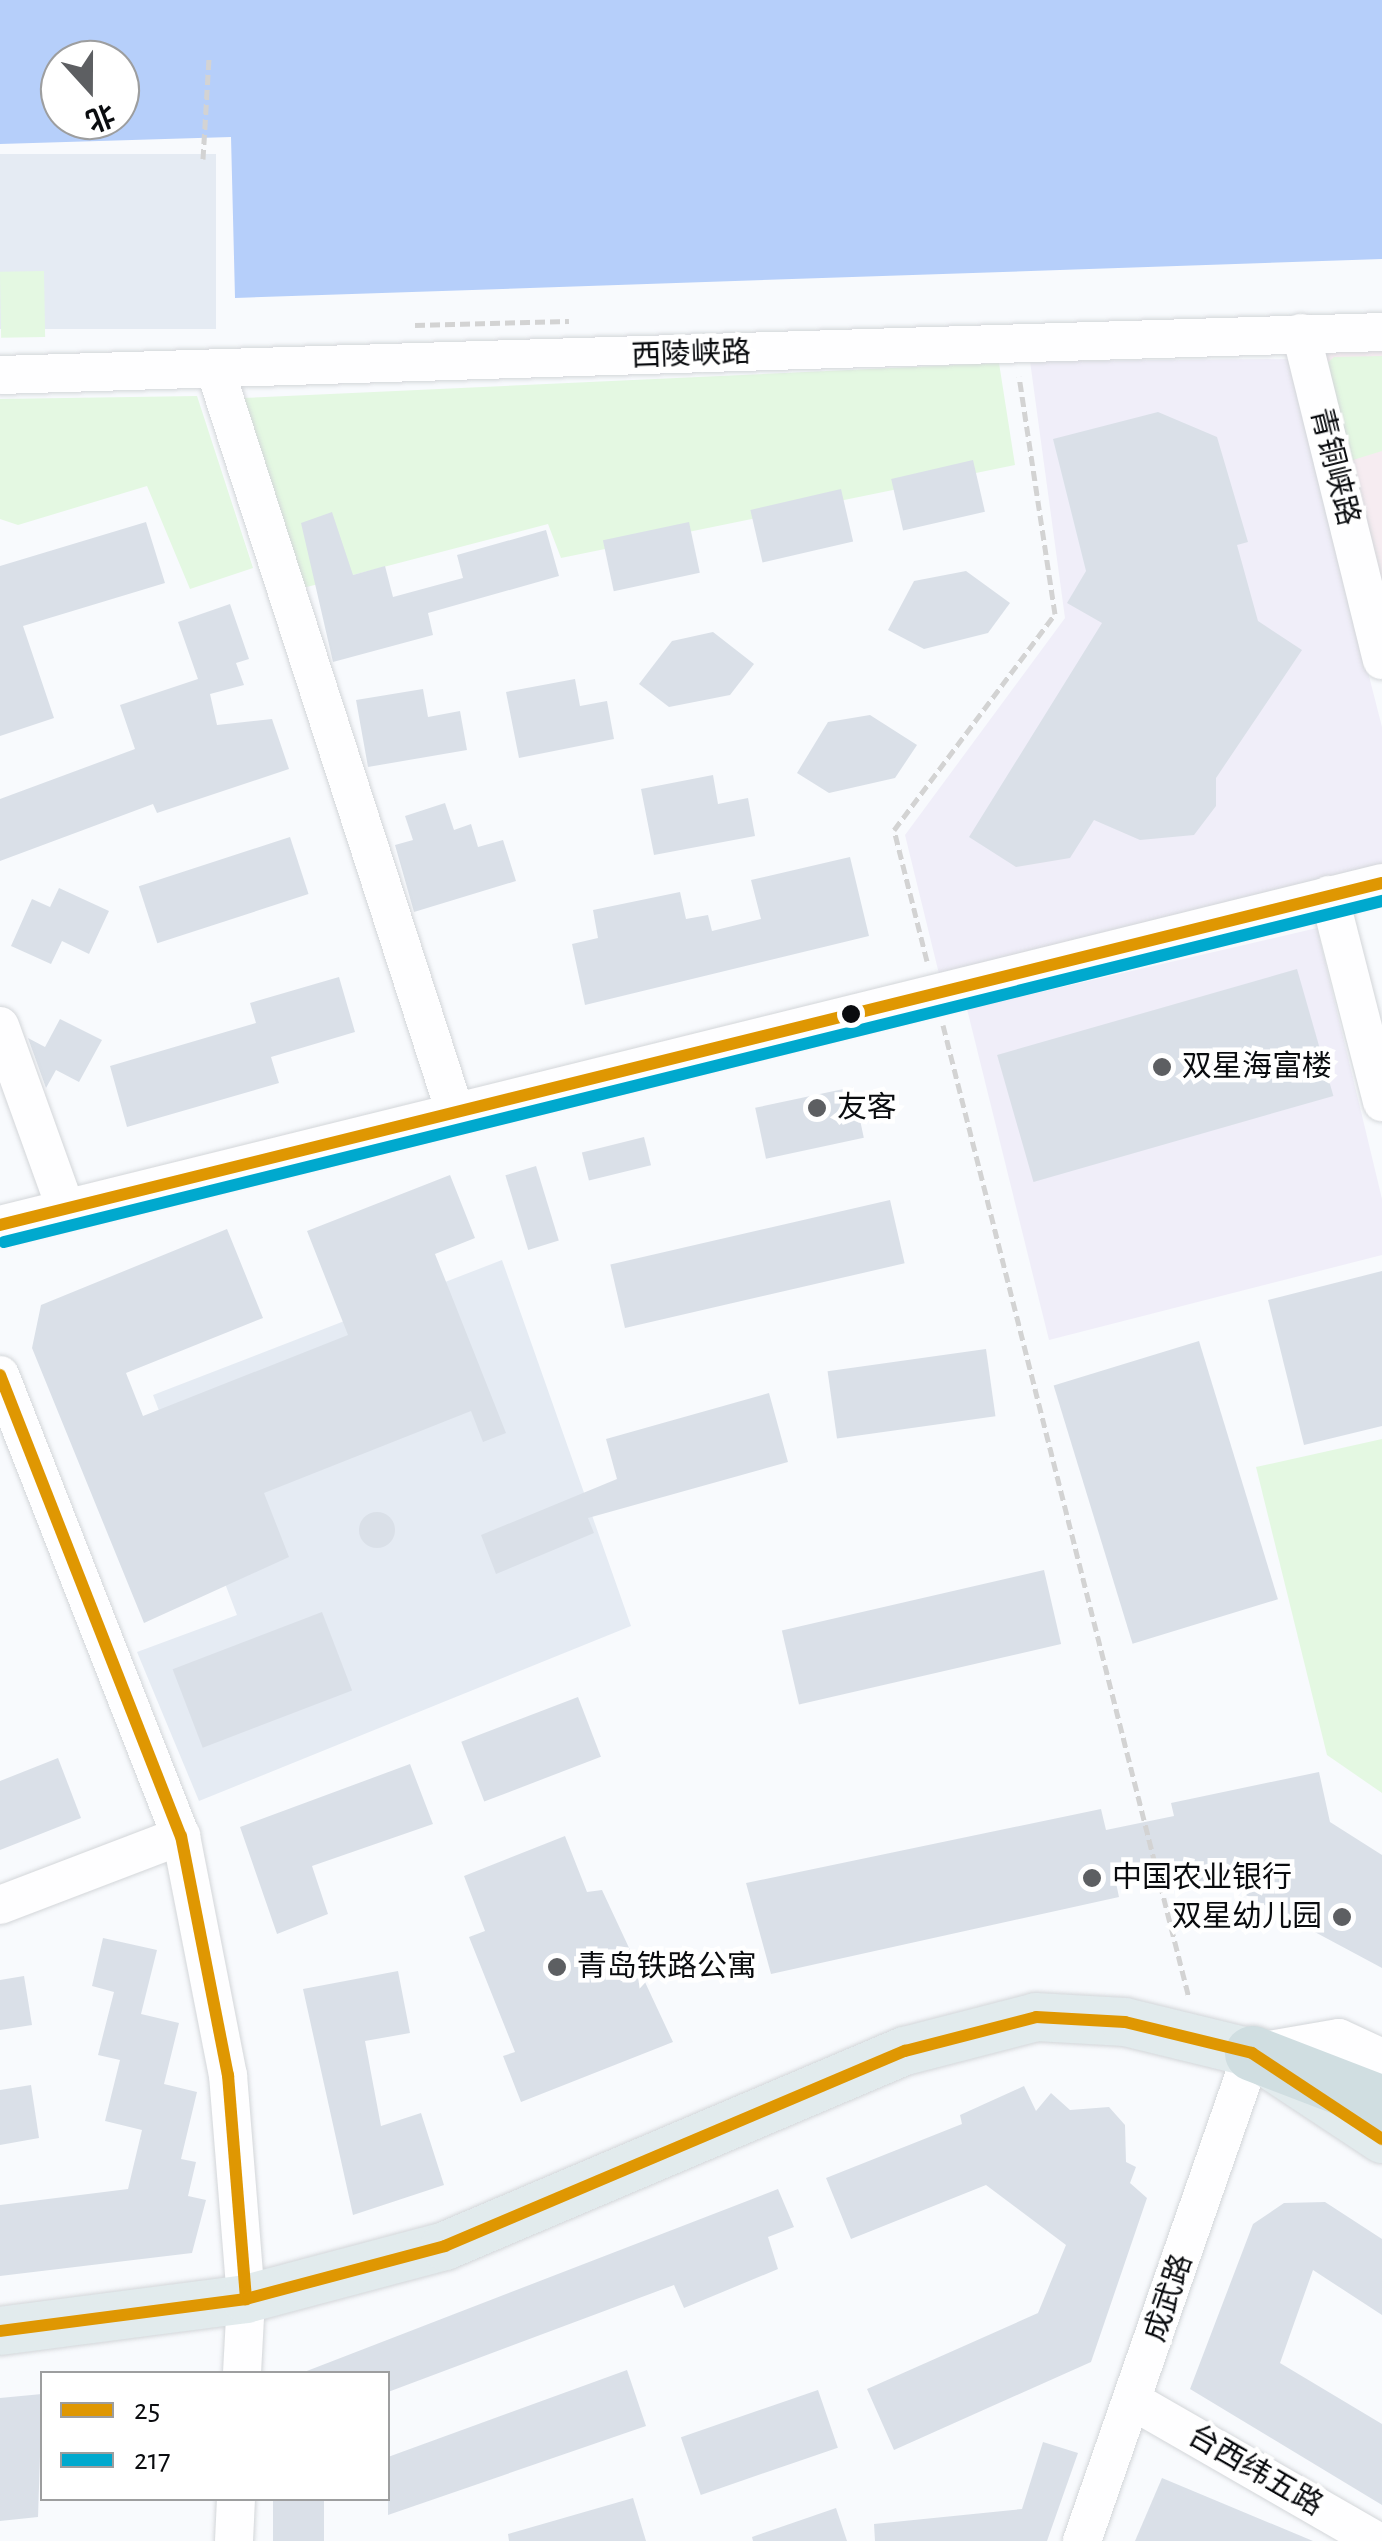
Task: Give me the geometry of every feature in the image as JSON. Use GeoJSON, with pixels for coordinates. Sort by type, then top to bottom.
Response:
{"type":"FeatureCollection","features":[{"type":"Feature","properties":{"kind":"highway"},"geometry":{"type":"LineString","coordinates":[[1252,2053],[1382,2104]]}},
{"type":"Feature","properties":{"kind":"main road"},"geometry":{"type":"LineString","coordinates":[[0,2331],[246,2299],[445,2246],[964,2031],[1078,2015],[1198,2035],[1252,2053],[1382,2140]]}},
{"type":"Feature","properties":{"kind":"street","name":"西陵峡路"},"geometry":{"type":"LineString","coordinates":[[0,375],[1382,332]]}},
{"type":"Feature","properties":{"kind":"street","name":"青铜峡路"},"geometry":{"type":"LineString","coordinates":[[1301,333],[1382,660]]}},
{"type":"Feature","properties":{"kind":"street"},"geometry":{"type":"LineString","coordinates":[[215,370],[454,1109]]}},
{"type":"Feature","properties":{"kind":"street"},"geometry":{"type":"LineString","coordinates":[[0,1225],[933,988],[1382,883]]}},
{"type":"Feature","properties":{"kind":"street"},"geometry":{"type":"LineString","coordinates":[[1329,896],[1382,1102]]}},
{"type":"Feature","properties":{"kind":"street"},"geometry":{"type":"LineString","coordinates":[[0,1026],[64,1208]]}},
{"type":"Feature","properties":{"kind":"street"},"geometry":{"type":"LineString","coordinates":[[0,1375],[181,1836],[228,2074],[246,2299],[242,2371]]}},
{"type":"Feature","properties":{"kind":"street"},"geometry":{"type":"LineString","coordinates":[[0,1905],[181,1836]]}},
{"type":"Feature","properties":{"kind":"street"},"geometry":{"type":"LineString","coordinates":[[1252,2053],[1338,2038],[1382,2058]]}},
{"type":"Feature","properties":{"kind":"street","name":"成武路"},"geometry":{"type":"LineString","coordinates":[[1082,2541],[1134,2401],[1252,2053]]}},
{"type":"Feature","properties":{"kind":"street","name":"台西纬五路"},"geometry":{"type":"LineString","coordinates":[[1134,2401],[1376,2541]]}},
{"type":"Feature","properties":{"kind":"street"},"geometry":{"type":"LineString","coordinates":[[234,2541],[236,2501]]}},
{"type":"Feature","properties":{"kind":"path"},"geometry":{"type":"LineString","coordinates":[[203,159],[209,59]]}},
{"type":"Feature","properties":{"kind":"path"},"geometry":{"type":"LineString","coordinates":[[1014,344],[1054,614],[894,830],[1198,2035]]}},
{"type":"Feature","properties":{"kind":"shaded area"},"geometry":{"type":"Polygon","coordinates":[[[0,154],[216,154],[216,329],[0,329],[0,154]]]}},
{"type":"Feature","properties":{"kind":"shaded area"},"geometry":{"type":"Polygon","coordinates":[[[1382,344],[1382,604],[1318,346],[1382,344]]]}},
{"type":"Feature","properties":{"kind":"shaded area"},"geometry":{"type":"Polygon","coordinates":[[[1288,359],[1382,727],[1382,869],[939,974],[905,835],[1065,618],[1030,361],[1288,359]]]}},
{"type":"Feature","properties":{"kind":"shaded area"},"geometry":{"type":"Polygon","coordinates":[[[1317,928],[1382,1199],[1382,1255],[1049,1340],[967,1009],[1317,928]]]}},
{"type":"Feature","properties":{"kind":"shaded area"},"geometry":{"type":"Polygon","coordinates":[[[502,1260],[631,1626],[199,1801],[137,1652],[237,1615],[153,1395],[502,1260]]]}},
{"type":"Feature","properties":{"kind":"green space"},"geometry":{"type":"Polygon","coordinates":[[[44,271],[45,337],[1,338],[0,272],[44,271]]]}},
{"type":"Feature","properties":{"kind":"green space"},"geometry":{"type":"Polygon","coordinates":[[[1382,356],[1382,451],[1340,464],[1319,371],[1334,357],[1382,356]]]}},
{"type":"Feature","properties":{"kind":"green space"},"geometry":{"type":"Polygon","coordinates":[[[999,363],[1015,465],[561,558],[548,524],[303,588],[243,398],[999,363]]]}},
{"type":"Feature","properties":{"kind":"green space"},"geometry":{"type":"Polygon","coordinates":[[[197,396],[253,568],[190,589],[147,486],[18,525],[0,519],[0,399],[197,396]]]}},
{"type":"Feature","properties":{"kind":"green space"},"geometry":{"type":"Polygon","coordinates":[[[1382,1439],[1382,1793],[1327,1755],[1256,1467],[1382,1439]]]}},
{"type":"Feature","properties":{"kind":"water"},"geometry":{"type":"Polygon","coordinates":[[[0,0],[1382,0],[1382,259],[235,298],[231,137],[140,140],[140,40],[40,40],[40,140],[132,140],[0,144],[0,0]]]}},
{"type":"Feature","properties":{"kind":"building"},"geometry":{"type":"Polygon","coordinates":[[[1158,412],[1217,437],[1248,542],[1237,545],[1258,621],[1302,650],[1216,778],[1216,806],[1194,835],[1140,840],[1094,820],[1070,858],[1016,867],[969,837],[1102,623],[1067,603],[1086,571],[1053,439],[1158,412]]]}},
{"type":"Feature","properties":{"kind":"building"},"geometry":{"type":"Polygon","coordinates":[[[973,460],[985,512],[903,531],[891,479],[973,460]]]}},
{"type":"Feature","properties":{"kind":"building"},"geometry":{"type":"Polygon","coordinates":[[[841,489],[853,542],[763,563],[750,510],[841,489]]]}},
{"type":"Feature","properties":{"kind":"building"},"geometry":{"type":"Polygon","coordinates":[[[332,512],[353,575],[385,566],[393,597],[463,578],[457,555],[546,530],[559,576],[428,613],[433,635],[333,662],[301,523],[332,512]]]}},
{"type":"Feature","properties":{"kind":"building"},"geometry":{"type":"Polygon","coordinates":[[[146,522],[165,583],[23,626],[54,718],[0,736],[0,566],[146,522]]]}},
{"type":"Feature","properties":{"kind":"building"},"geometry":{"type":"Polygon","coordinates":[[[689,522],[700,573],[614,591],[603,540],[689,522]]]}},
{"type":"Feature","properties":{"kind":"building"},"geometry":{"type":"Polygon","coordinates":[[[966,571],[1010,603],[988,633],[924,649],[888,630],[914,581],[966,571]]]}},
{"type":"Feature","properties":{"kind":"building"},"geometry":{"type":"Polygon","coordinates":[[[230,604],[249,659],[236,663],[244,685],[210,694],[217,725],[272,719],[289,769],[157,813],[153,804],[0,861],[0,799],[135,749],[120,705],[198,679],[178,622],[230,604]]]}},
{"type":"Feature","properties":{"kind":"building"},"geometry":{"type":"Polygon","coordinates":[[[713,632],[754,664],[730,695],[669,707],[639,684],[672,641],[713,632]]]}},
{"type":"Feature","properties":{"kind":"building"},"geometry":{"type":"Polygon","coordinates":[[[575,679],[580,706],[607,701],[614,739],[519,758],[506,692],[575,679]]]}},
{"type":"Feature","properties":{"kind":"building"},"geometry":{"type":"Polygon","coordinates":[[[423,689],[428,717],[460,711],[467,750],[368,767],[356,700],[423,689]]]}},
{"type":"Feature","properties":{"kind":"building"},"geometry":{"type":"Polygon","coordinates":[[[870,715],[917,745],[895,778],[829,793],[797,773],[828,722],[870,715]]]}},
{"type":"Feature","properties":{"kind":"building"},"geometry":{"type":"Polygon","coordinates":[[[713,775],[718,804],[748,798],[755,836],[654,855],[641,789],[713,775]]]}},
{"type":"Feature","properties":{"kind":"building"},"geometry":{"type":"Polygon","coordinates":[[[445,803],[454,830],[471,824],[478,847],[503,840],[516,881],[414,912],[395,845],[413,840],[405,816],[445,803]]]}},
{"type":"Feature","properties":{"kind":"building"},"geometry":{"type":"Polygon","coordinates":[[[290,837],[309,894],[157,943],[139,886],[290,837]]]}},
{"type":"Feature","properties":{"kind":"building"},"geometry":{"type":"Polygon","coordinates":[[[850,857],[869,936],[585,1005],[572,944],[598,938],[593,910],[680,892],[686,919],[708,915],[712,931],[761,919],[751,880],[850,857]]]}},
{"type":"Feature","properties":{"kind":"building"},"geometry":{"type":"Polygon","coordinates":[[[59,888],[109,911],[89,954],[62,941],[51,964],[11,946],[32,899],[50,907],[59,888]]]}},
{"type":"Feature","properties":{"kind":"building","name":"双星海富楼"},"geometry":{"type":"Polygon","coordinates":[[[1297,969],[1333,1096],[1033,1182],[997,1055],[1297,969]]]}},
{"type":"Feature","properties":{"kind":"building"},"geometry":{"type":"Polygon","coordinates":[[[339,977],[355,1032],[271,1057],[279,1083],[127,1127],[110,1066],[256,1023],[250,1003],[339,977]]]}},
{"type":"Feature","properties":{"kind":"building"},"geometry":{"type":"Polygon","coordinates":[[[60,1019],[102,1040],[79,1082],[56,1070],[46,1088],[28,1038],[45,1047],[60,1019]]]}},
{"type":"Feature","properties":{"kind":"building"},"geometry":{"type":"Polygon","coordinates":[[[853,1087],[864,1138],[766,1159],[755,1108],[853,1087]]]}},
{"type":"Feature","properties":{"kind":"building"},"geometry":{"type":"Polygon","coordinates":[[[644,1137],[651,1165],[589,1181],[582,1152],[644,1137]]]}},
{"type":"Feature","properties":{"kind":"building"},"geometry":{"type":"Polygon","coordinates":[[[536,1166],[559,1241],[528,1250],[505,1175],[536,1166]]]}},
{"type":"Feature","properties":{"kind":"building"},"geometry":{"type":"Polygon","coordinates":[[[450,1175],[475,1238],[435,1254],[506,1433],[483,1442],[471,1411],[264,1493],[289,1557],[144,1623],[32,1348],[41,1305],[227,1229],[263,1318],[126,1373],[143,1416],[348,1335],[307,1231],[450,1175]]]}},
{"type":"Feature","properties":{"kind":"building"},"geometry":{"type":"Polygon","coordinates":[[[890,1200],[905,1263],[625,1328],[610,1265],[890,1200]]]}},
{"type":"Feature","properties":{"kind":"building"},"geometry":{"type":"Polygon","coordinates":[[[1382,1271],[1382,1426],[1304,1445],[1268,1300],[1382,1271]]]}},
{"type":"Feature","properties":{"kind":"building"},"geometry":{"type":"Polygon","coordinates":[[[1199,1341],[1278,1599],[1133,1644],[1054,1385],[1199,1341]]]}},
{"type":"Feature","properties":{"kind":"building"},"geometry":{"type":"Polygon","coordinates":[[[986,1349],[995,1416],[837,1439],[828,1371],[986,1349]]]}},
{"type":"Feature","properties":{"kind":"building"},"geometry":{"type":"Polygon","coordinates":[[[769,1393],[788,1462],[588,1518],[594,1533],[496,1574],[481,1535],[617,1479],[606,1439],[769,1393]]]}},
{"type":"Feature","properties":{"kind":"building"},"geometry":{"type":"Polygon","coordinates":[[[377,1512],[390,1517],[395,1530],[390,1543],[377,1548],[364,1543],[359,1530],[364,1517],[377,1512]]]}},
{"type":"Feature","properties":{"kind":"building"},"geometry":{"type":"Polygon","coordinates":[[[1044,1570],[1061,1644],[799,1705],[782,1631],[1044,1570]]]}},
{"type":"Feature","properties":{"kind":"building"},"geometry":{"type":"Polygon","coordinates":[[[322,1612],[352,1690],[203,1748],[173,1669],[322,1612]]]}},
{"type":"Feature","properties":{"kind":"building"},"geometry":{"type":"Polygon","coordinates":[[[578,1697],[601,1757],[484,1802],[461,1742],[578,1697]]]}},
{"type":"Feature","properties":{"kind":"building"},"geometry":{"type":"Polygon","coordinates":[[[58,1758],[81,1818],[0,1850],[0,1781],[58,1758]]]}},
{"type":"Feature","properties":{"kind":"building"},"geometry":{"type":"Polygon","coordinates":[[[410,1764],[433,1824],[312,1866],[328,1914],[277,1934],[240,1827],[410,1764]]]}},
{"type":"Feature","properties":{"kind":"building"},"geometry":{"type":"Polygon","coordinates":[[[1319,1772],[1330,1822],[1382,1855],[1382,1968],[1218,1880],[1188,1886],[1185,1869],[1116,1883],[1119,1897],[771,1974],[746,1883],[1101,1809],[1106,1830],[1174,1816],[1171,1803],[1319,1772]]]}},
{"type":"Feature","properties":{"kind":"building","name":"青岛铁路公寓"},"geometry":{"type":"Polygon","coordinates":[[[565,1836],[587,1892],[602,1890],[673,2042],[521,2102],[503,2056],[515,2052],[469,1937],[485,1931],[464,1876],[565,1836]]]}},
{"type":"Feature","properties":{"kind":"building"},"geometry":{"type":"Polygon","coordinates":[[[103,1938],[157,1950],[141,2014],[179,2023],[164,2084],[197,2092],[181,2159],[196,2162],[188,2196],[206,2200],[192,2253],[0,2276],[0,2205],[128,2189],[142,2130],[105,2121],[120,2060],[98,2055],[114,1992],[92,1986],[103,1938]]]}},
{"type":"Feature","properties":{"kind":"building"},"geometry":{"type":"Polygon","coordinates":[[[398,1971],[410,2033],[365,2041],[381,2126],[421,2113],[444,2185],[353,2215],[303,1989],[398,1971]]]}},
{"type":"Feature","properties":{"kind":"building"},"geometry":{"type":"Polygon","coordinates":[[[24,1976],[32,2025],[0,2030],[0,1980],[24,1976]]]}},
{"type":"Feature","properties":{"kind":"building"},"geometry":{"type":"Polygon","coordinates":[[[31,2085],[39,2138],[0,2145],[0,2090],[31,2085]]]}},
{"type":"Feature","properties":{"kind":"building"},"geometry":{"type":"Polygon","coordinates":[[[1024,2086],[1036,2111],[1051,2093],[1070,2110],[1109,2107],[1125,2125],[1126,2162],[1136,2167],[1130,2183],[1147,2198],[1091,2362],[894,2450],[867,2389],[1038,2313],[1066,2245],[986,2185],[851,2239],[826,2178],[962,2124],[960,2115],[1024,2086]]]}},
{"type":"Feature","properties":{"kind":"building"},"geometry":{"type":"Polygon","coordinates":[[[778,2189],[794,2227],[768,2237],[778,2269],[684,2308],[674,2285],[390,2391],[390,2371],[307,2371],[778,2189]]]}},
{"type":"Feature","properties":{"kind":"building"},"geometry":{"type":"Polygon","coordinates":[[[1325,2202],[1382,2239],[1382,2315],[1313,2270],[1280,2363],[1382,2424],[1382,2505],[1190,2389],[1253,2224],[1284,2203],[1325,2202]]]}},
{"type":"Feature","properties":{"kind":"building"},"geometry":{"type":"Polygon","coordinates":[[[627,2370],[646,2426],[388,2515],[390,2456],[627,2370]]]}},
{"type":"Feature","properties":{"kind":"building"},"geometry":{"type":"Polygon","coordinates":[[[818,2390],[838,2448],[701,2495],[681,2437],[818,2390]]]}},
{"type":"Feature","properties":{"kind":"building"},"geometry":{"type":"Polygon","coordinates":[[[40,2394],[38,2517],[0,2521],[0,2398],[40,2394]]]}},
{"type":"Feature","properties":{"kind":"building"},"geometry":{"type":"Polygon","coordinates":[[[1043,2442],[1078,2453],[1047,2541],[875,2541],[874,2524],[1022,2509],[1043,2442]]]}},
{"type":"Feature","properties":{"kind":"building"},"geometry":{"type":"Polygon","coordinates":[[[1162,2478],[1313,2541],[1135,2541],[1162,2478]]]}},
{"type":"Feature","properties":{"kind":"building"},"geometry":{"type":"Polygon","coordinates":[[[633,2498],[646,2541],[509,2541],[508,2534],[633,2498]]]}},
{"type":"Feature","properties":{"kind":"building"},"geometry":{"type":"Polygon","coordinates":[[[273,2501],[324,2501],[324,2541],[273,2541],[273,2501]]]}},
{"type":"Feature","properties":{"kind":"building"},"geometry":{"type":"Polygon","coordinates":[[[836,2508],[847,2541],[753,2541],[752,2537],[836,2508]]]}},
{"type":"Feature","properties":{"kind":"transit line","name":"25"},"geometry":{"type":"LineString","coordinates":[[0,1225],[1382,883]]}},
{"type":"Feature","properties":{"kind":"transit line","name":"217"},"geometry":{"type":"LineString","coordinates":[[4,1242],[1382,901]]}},
{"type":"Feature","properties":{"kind":"transit line","name":"25"},"geometry":{"type":"LineString","coordinates":[[0,1375],[181,1836],[228,2075],[246,2299]]}},
{"type":"Feature","properties":{"kind":"transit line","name":"25"},"geometry":{"type":"LineString","coordinates":[[0,2331],[246,2299],[445,2246],[905,2051],[1036,2017],[1125,2022],[1252,2053],[1382,2139]]}},
{"type":"Feature","properties":{"kind":"place","name":"双星海富楼"},"geometry":{"type":"Point","coordinates":[1162,1067]}},
{"type":"Feature","properties":{"kind":"place","name":"友客"},"geometry":{"type":"Point","coordinates":[817,1108]}},
{"type":"Feature","properties":{"kind":"place","name":"中国农业银行"},"geometry":{"type":"Point","coordinates":[1092,1878]}},
{"type":"Feature","properties":{"kind":"place","name":"双星幼儿园"},"geometry":{"type":"Point","coordinates":[1342,1917]}},
{"type":"Feature","properties":{"kind":"place","name":"青岛铁路公寓"},"geometry":{"type":"Point","coordinates":[557,1967]}}]}
